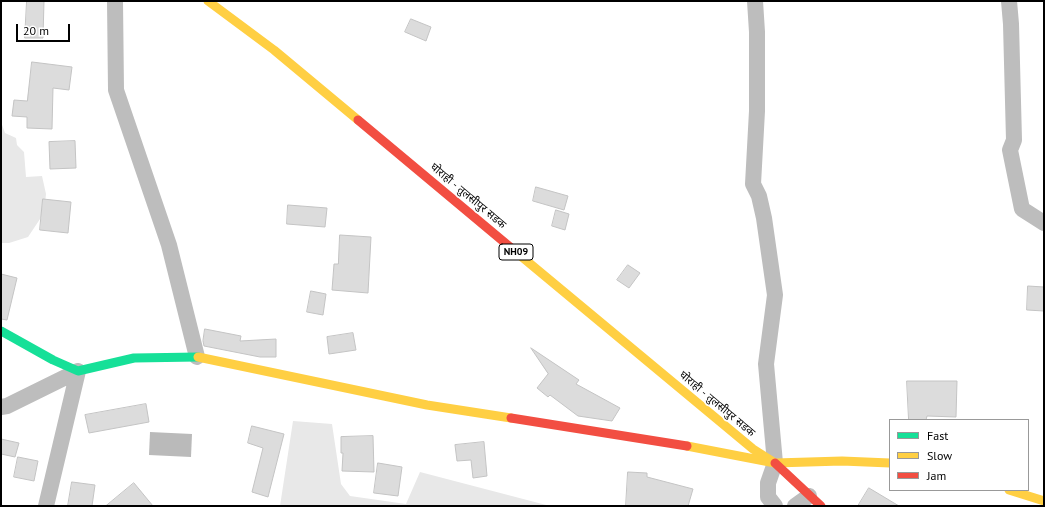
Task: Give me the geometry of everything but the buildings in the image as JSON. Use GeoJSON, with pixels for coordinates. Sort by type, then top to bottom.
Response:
{"type":"FeatureCollection","features":[{"type":"Feature","properties":{"kind":"street"},"geometry":{"type":"LineString","coordinates":[[114,1],[116,90],[169,245],[197,357]]}},
{"type":"Feature","properties":{"kind":"street","name":"घोराही - तुलसीपुर सडक"},"geometry":{"type":"LineString","coordinates":[[208,1],[274,50],[753,449],[775,463],[815,501]]}},
{"type":"Feature","properties":{"kind":"street"},"geometry":{"type":"LineString","coordinates":[[755,1],[757,32],[757,111],[754,184],[759,196],[764,218],[775,295],[766,364],[775,463],[768,483],[768,497],[776,506]]}},
{"type":"Feature","properties":{"kind":"street"},"geometry":{"type":"LineString","coordinates":[[1009,1],[1014,140],[1010,150],[1022,209],[1044,223]]}},
{"type":"Feature","properties":{"kind":"street"},"geometry":{"type":"LineString","coordinates":[[1,331],[53,360],[78,371]]}},
{"type":"Feature","properties":{"kind":"street"},"geometry":{"type":"LineString","coordinates":[[1,407],[7,406],[78,371],[134,358],[197,357],[427,405],[714,450],[775,463],[842,461],[889,463]]}},
{"type":"Feature","properties":{"kind":"street"},"geometry":{"type":"LineString","coordinates":[[46,506],[78,371]]}},
{"type":"Feature","properties":{"kind":"street"},"geometry":{"type":"LineString","coordinates":[[1012,491],[1044,501]]}},
{"type":"Feature","properties":{"kind":"street"},"geometry":{"type":"LineString","coordinates":[[795,506],[815,501]]}},
{"type":"Feature","properties":{"kind":"shaded area"},"geometry":{"type":"Polygon","coordinates":[[[1,122],[5,133],[16,138],[17,145],[24,152],[26,177],[42,176],[46,194],[44,213],[28,237],[9,243],[1,243],[1,122]]]}},
{"type":"Feature","properties":{"kind":"shaded area"},"geometry":{"type":"Polygon","coordinates":[[[293,421],[332,424],[341,484],[350,496],[406,504],[420,472],[550,506],[280,506],[293,421]]]}},
{"type":"Feature","properties":{"kind":"shaded area"},"geometry":{"type":"Polygon","coordinates":[[[150,432],[192,434],[191,457],[149,455],[150,432]]]}},
{"type":"Feature","properties":{"kind":"traffic: fast"},"geometry":{"type":"LineString","coordinates":[[1,331],[53,360],[78,371],[134,358],[198,357]]}},
{"type":"Feature","properties":{"kind":"traffic: slow"},"geometry":{"type":"LineString","coordinates":[[208,1],[274,50],[358,120]]}},
{"type":"Feature","properties":{"kind":"traffic: slow"},"geometry":{"type":"LineString","coordinates":[[516,252],[753,449],[775,463]]}},
{"type":"Feature","properties":{"kind":"traffic: slow"},"geometry":{"type":"LineString","coordinates":[[198,357],[427,405],[511,418]]}},
{"type":"Feature","properties":{"kind":"traffic: slow"},"geometry":{"type":"LineString","coordinates":[[687,446],[775,463],[842,461],[889,463]]}},
{"type":"Feature","properties":{"kind":"traffic: slow"},"geometry":{"type":"LineString","coordinates":[[1012,491],[1044,501]]}},
{"type":"Feature","properties":{"kind":"traffic: jam"},"geometry":{"type":"LineString","coordinates":[[358,120],[516,252]]}},
{"type":"Feature","properties":{"kind":"traffic: jam"},"geometry":{"type":"LineString","coordinates":[[511,418],[687,446]]}},
{"type":"Feature","properties":{"kind":"traffic: jam"},"geometry":{"type":"LineString","coordinates":[[775,463],[821,506]]}}]}
